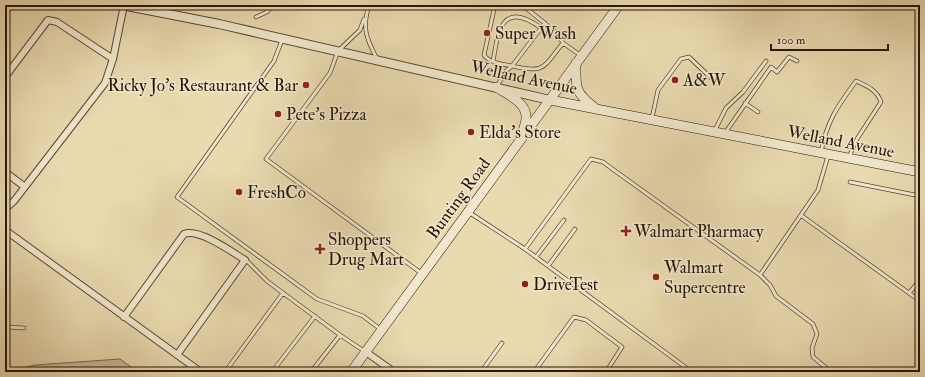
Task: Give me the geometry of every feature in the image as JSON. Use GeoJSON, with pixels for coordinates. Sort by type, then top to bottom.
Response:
{"type":"FeatureCollection","features":[{"type":"Feature","properties":{"kind":"main road","name":"Bunting Road"},"geometry":{"type":"LineString","coordinates":[[351,372],[619,5]]}},
{"type":"Feature","properties":{"kind":"main road"},"geometry":{"type":"LineString","coordinates":[[579,60],[576,84],[580,97],[596,109]]}},
{"type":"Feature","properties":{"kind":"main road"},"geometry":{"type":"LineString","coordinates":[[496,88],[518,101],[524,109],[526,115],[522,137]]}},
{"type":"Feature","properties":{"kind":"main road","name":"Welland Avenue"},"geometry":{"type":"LineString","coordinates":[[550,100],[920,172]]}},
{"type":"Feature","properties":{"kind":"street","name":"Welland Avenue"},"geometry":{"type":"LineString","coordinates":[[123,5],[219,24],[550,100]]}},
{"type":"Feature","properties":{"kind":"street"},"geometry":{"type":"LineString","coordinates":[[5,208],[14,201],[105,83],[113,59],[123,5]]}},
{"type":"Feature","properties":{"kind":"street"},"geometry":{"type":"LineString","coordinates":[[5,77],[48,20],[56,22],[113,59]]}},
{"type":"Feature","properties":{"kind":"street"},"geometry":{"type":"LineString","coordinates":[[5,172],[25,187]]}},
{"type":"Feature","properties":{"kind":"street"},"geometry":{"type":"LineString","coordinates":[[5,230],[198,370]]}},
{"type":"Feature","properties":{"kind":"street"},"geometry":{"type":"LineString","coordinates":[[124,316],[184,234],[189,232],[209,238],[245,260],[177,355]]}},
{"type":"Feature","properties":{"kind":"street"},"geometry":{"type":"LineString","coordinates":[[366,352],[394,372]]}},
{"type":"Feature","properties":{"kind":"lane"},"geometry":{"type":"LineString","coordinates":[[256,17],[267,12],[273,5]]}},
{"type":"Feature","properties":{"kind":"lane"},"geometry":{"type":"LineString","coordinates":[[369,5],[360,30],[338,51],[330,73],[266,159],[422,274]]}},
{"type":"Feature","properties":{"kind":"lane"},"geometry":{"type":"LineString","coordinates":[[495,5],[484,55],[493,62],[532,71],[542,68],[563,42]]}},
{"type":"Feature","properties":{"kind":"lane"},"geometry":{"type":"LineString","coordinates":[[522,5],[558,33],[563,42],[579,60]]}},
{"type":"Feature","properties":{"kind":"lane"},"geometry":{"type":"LineString","coordinates":[[493,62],[497,36],[502,23],[511,16],[521,15],[528,18],[540,28]]}},
{"type":"Feature","properties":{"kind":"lane"},"geometry":{"type":"LineString","coordinates":[[364,19],[365,33],[378,61]]}},
{"type":"Feature","properties":{"kind":"lane"},"geometry":{"type":"LineString","coordinates":[[496,88],[506,71],[512,66],[544,23]]}},
{"type":"Feature","properties":{"kind":"lane"},"geometry":{"type":"LineString","coordinates":[[283,39],[274,61],[177,197],[317,299],[363,316],[381,330]]}},
{"type":"Feature","properties":{"kind":"lane"},"geometry":{"type":"LineString","coordinates":[[651,120],[658,90],[681,59],[689,56],[711,78]]}},
{"type":"Feature","properties":{"kind":"lane"},"geometry":{"type":"LineString","coordinates":[[724,134],[771,67],[777,72],[789,57],[797,61]]}},
{"type":"Feature","properties":{"kind":"lane"},"geometry":{"type":"LineString","coordinates":[[714,132],[726,108],[743,92],[766,61]]}},
{"type":"Feature","properties":{"kind":"lane"},"geometry":{"type":"LineString","coordinates":[[760,275],[802,216],[818,190],[825,154],[825,132],[835,110],[856,81],[870,87],[879,95],[881,102],[858,139],[848,159]]}},
{"type":"Feature","properties":{"kind":"lane"},"geometry":{"type":"LineString","coordinates":[[745,103],[758,112]]}},
{"type":"Feature","properties":{"kind":"lane"},"geometry":{"type":"LineString","coordinates":[[526,250],[591,159],[603,162],[760,275],[770,285],[776,296],[813,324],[817,334],[812,348],[813,357],[831,372]]}},
{"type":"Feature","properties":{"kind":"lane"},"geometry":{"type":"LineString","coordinates":[[850,182],[920,196]]}},
{"type":"Feature","properties":{"kind":"lane"},"geometry":{"type":"LineString","coordinates":[[468,211],[536,257],[692,372]]}},
{"type":"Feature","properties":{"kind":"lane"},"geometry":{"type":"LineString","coordinates":[[802,216],[920,301]]}},
{"type":"Feature","properties":{"kind":"lane"},"geometry":{"type":"LineString","coordinates":[[536,257],[564,220]]}},
{"type":"Feature","properties":{"kind":"lane"},"geometry":{"type":"LineString","coordinates":[[548,266],[575,229]]}},
{"type":"Feature","properties":{"kind":"lane"},"geometry":{"type":"LineString","coordinates":[[245,260],[267,281],[340,335],[366,352]]}},
{"type":"Feature","properties":{"kind":"lane"},"geometry":{"type":"LineString","coordinates":[[909,293],[920,280]]}},
{"type":"Feature","properties":{"kind":"lane"},"geometry":{"type":"LineString","coordinates":[[225,372],[283,293]]}},
{"type":"Feature","properties":{"kind":"lane"},"geometry":{"type":"LineString","coordinates":[[272,372],[315,316]]}},
{"type":"Feature","properties":{"kind":"lane"},"geometry":{"type":"LineString","coordinates":[[534,372],[574,317],[586,320],[622,347],[606,372]]}},
{"type":"Feature","properties":{"kind":"lane"},"geometry":{"type":"LineString","coordinates":[[5,327],[24,328]]}},
{"type":"Feature","properties":{"kind":"lane"},"geometry":{"type":"LineString","coordinates":[[311,372],[340,335]]}},
{"type":"Feature","properties":{"kind":"lane"},"geometry":{"type":"LineString","coordinates":[[480,372],[502,343]]}},
{"type":"Feature","properties":{"kind":"lane"},"geometry":{"type":"LineString","coordinates":[[633,372],[635,369],[640,372]]}},
{"type":"Feature","properties":{"kind":"shaded area"},"geometry":{"type":"Polygon","coordinates":[[[120,359],[138,372],[5,372],[35,365],[120,359]]]}},
{"type":"Feature","properties":{"kind":"place","name":"Super Wash"},"geometry":{"type":"Point","coordinates":[487,33]}},
{"type":"Feature","properties":{"kind":"place","name":"A&W"},"geometry":{"type":"Point","coordinates":[675,80]}},
{"type":"Feature","properties":{"kind":"place","name":"Ricky Jo's Restaurant & Bar"},"geometry":{"type":"Point","coordinates":[306,85]}},
{"type":"Feature","properties":{"kind":"place","name":"Pete's Pizza"},"geometry":{"type":"Point","coordinates":[278,114]}},
{"type":"Feature","properties":{"kind":"place","name":"Elda's Store"},"geometry":{"type":"Point","coordinates":[471,132]}},
{"type":"Feature","properties":{"kind":"place","name":"FreshCo"},"geometry":{"type":"Point","coordinates":[239,192]}},
{"type":"Feature","properties":{"kind":"place","name":"Walmart Pharmacy"},"geometry":{"type":"Point","coordinates":[626,231]}},
{"type":"Feature","properties":{"kind":"place","name":"Shoppers Drug Mart"},"geometry":{"type":"Point","coordinates":[320,249]}},
{"type":"Feature","properties":{"kind":"place","name":"Walmart Supercentre"},"geometry":{"type":"Point","coordinates":[656,277]}},
{"type":"Feature","properties":{"kind":"place","name":"DriveTest"},"geometry":{"type":"Point","coordinates":[525,284]}}]}
